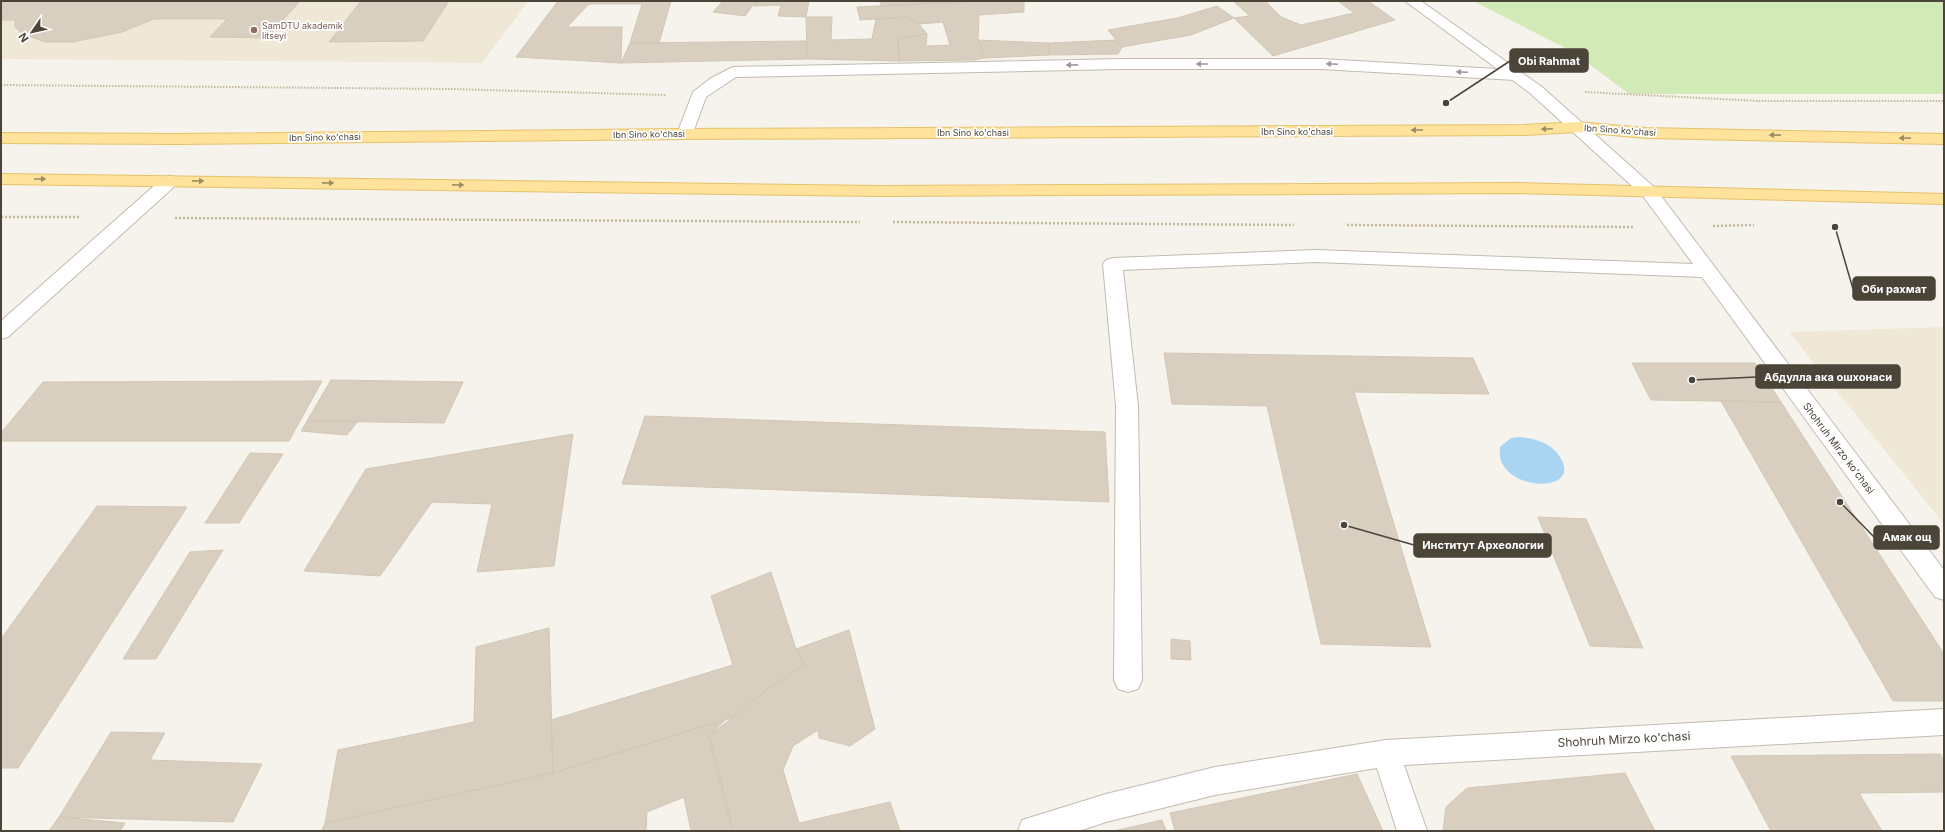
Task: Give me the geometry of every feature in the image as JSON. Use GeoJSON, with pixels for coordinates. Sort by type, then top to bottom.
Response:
{"type":"FeatureCollection","features":[{"type":"Feature","properties":{"kind":"main road","name":"Ibn Sino ko'chasi"},"geometry":{"type":"LineString","coordinates":[[1,138],[184,139],[685,134],[1516,130],[1578,127],[1646,133],[1944,139]]}},
{"type":"Feature","properties":{"kind":"main road"},"geometry":{"type":"LineString","coordinates":[[1,179],[881,191],[1518,188],[1944,199]]}},
{"type":"Feature","properties":{"kind":"street","name":"Shohruh Mirzo ko'chasi"},"geometry":{"type":"LineString","coordinates":[[1412,1],[1536,90],[1649,192],[1944,589]]}},
{"type":"Feature","properties":{"kind":"street"},"geometry":{"type":"LineString","coordinates":[[685,134],[699,95],[717,81],[733,72],[1114,64],[1321,64],[1515,75]]}},
{"type":"Feature","properties":{"kind":"street"},"geometry":{"type":"LineString","coordinates":[[1,332],[170,181]]}},
{"type":"Feature","properties":{"kind":"street"},"geometry":{"type":"LineString","coordinates":[[1128,680],[1127,406],[1114,264],[1316,256],[1707,271]]}},
{"type":"Feature","properties":{"kind":"street","name":"Shohruh Mirzo ko'chasi"},"geometry":{"type":"LineString","coordinates":[[1033,831],[1106,808],[1215,781],[1386,753],[1944,722]]}},
{"type":"Feature","properties":{"kind":"street"},"geometry":{"type":"LineString","coordinates":[[1386,753],[1412,831]]}},
{"type":"Feature","properties":{"kind":"path"},"geometry":{"type":"LineString","coordinates":[[1,217],[862,222]]}},
{"type":"Feature","properties":{"kind":"path"},"geometry":{"type":"LineString","coordinates":[[886,222],[1300,225]]}},
{"type":"Feature","properties":{"kind":"path"},"geometry":{"type":"LineString","coordinates":[[1340,225],[1675,227]]}},
{"type":"Feature","properties":{"kind":"shaded area","name":"SamDTU akademik litseyi"},"geometry":{"type":"Polygon","coordinates":[[[1,1],[529,1],[482,63],[1,59],[1,1]]]}},
{"type":"Feature","properties":{"kind":"shaded area"},"geometry":{"type":"Polygon","coordinates":[[[1944,327],[1944,524],[1789,332],[1944,327]]]}},
{"type":"Feature","properties":{"kind":"green space"},"geometry":{"type":"Polygon","coordinates":[[[1473,1],[1944,1],[1944,94],[1629,94],[1573,52],[1473,1]]]}},
{"type":"Feature","properties":{"kind":"water"},"geometry":{"type":"Polygon","coordinates":[[[1520,437],[1542,442],[1557,452],[1564,470],[1560,478],[1550,483],[1537,484],[1522,480],[1510,473],[1502,462],[1500,447],[1511,438],[1520,437]]]}},
{"type":"Feature","properties":{"kind":"building"},"geometry":{"type":"Polygon","coordinates":[[[1,1],[300,1],[267,38],[210,37],[227,19],[154,19],[122,32],[73,42],[45,42],[23,34],[15,27],[15,20],[1,20],[1,1]]]}},
{"type":"Feature","properties":{"kind":"building"},"geometry":{"type":"Polygon","coordinates":[[[361,1],[449,1],[423,41],[329,42],[361,1]]]}},
{"type":"Feature","properties":{"kind":"building"},"geometry":{"type":"Polygon","coordinates":[[[558,1],[671,1],[659,43],[630,43],[642,4],[589,4],[567,27],[622,27],[621,63],[516,57],[558,1]]]}},
{"type":"Feature","properties":{"kind":"building"},"geometry":{"type":"Polygon","coordinates":[[[723,1],[756,1],[745,16],[713,12],[723,1]]]}},
{"type":"Feature","properties":{"kind":"building"},"geometry":{"type":"Polygon","coordinates":[[[756,1],[809,1],[806,17],[778,16],[781,5],[754,6],[756,1]]]}},
{"type":"Feature","properties":{"kind":"building"},"geometry":{"type":"Polygon","coordinates":[[[879,1],[980,1],[882,6],[879,1]]]}},
{"type":"Feature","properties":{"kind":"building"},"geometry":{"type":"Polygon","coordinates":[[[980,1],[1024,1],[1024,12],[979,15],[978,40],[985,58],[974,60],[899,61],[898,39],[927,34],[926,46],[950,45],[943,22],[919,24],[908,17],[860,20],[857,7],[980,1]]]}},
{"type":"Feature","properties":{"kind":"building"},"geometry":{"type":"Polygon","coordinates":[[[1233,1],[1265,1],[1281,17],[1301,25],[1354,13],[1338,1],[1368,1],[1395,20],[1273,56],[1234,18],[1250,16],[1233,1]]]}},
{"type":"Feature","properties":{"kind":"building"},"geometry":{"type":"Polygon","coordinates":[[[1217,6],[1234,18],[1191,35],[1122,47],[1108,30],[1177,18],[1217,6]]]}},
{"type":"Feature","properties":{"kind":"building"},"geometry":{"type":"Polygon","coordinates":[[[806,17],[832,17],[831,40],[872,39],[876,19],[908,17],[919,24],[927,34],[898,39],[899,61],[807,59],[806,17]]]}},
{"type":"Feature","properties":{"kind":"building"},"geometry":{"type":"Polygon","coordinates":[[[978,40],[1049,43],[1049,55],[985,58],[978,40]]]}},
{"type":"Feature","properties":{"kind":"building"},"geometry":{"type":"Polygon","coordinates":[[[1116,40],[1122,47],[1118,54],[1049,55],[1049,43],[1116,40]]]}},
{"type":"Feature","properties":{"kind":"building"},"geometry":{"type":"Polygon","coordinates":[[[806,41],[807,59],[621,63],[630,43],[806,41]]]}},
{"type":"Feature","properties":{"kind":"building"},"geometry":{"type":"Polygon","coordinates":[[[1164,353],[1473,358],[1489,394],[1354,392],[1431,647],[1321,644],[1267,406],[1172,404],[1164,353]]]}},
{"type":"Feature","properties":{"kind":"building"},"geometry":{"type":"Polygon","coordinates":[[[1632,363],[1755,363],[1781,402],[1651,400],[1632,363]]]}},
{"type":"Feature","properties":{"kind":"building"},"geometry":{"type":"Polygon","coordinates":[[[331,380],[463,382],[444,423],[307,421],[331,380]]]}},
{"type":"Feature","properties":{"kind":"building"},"geometry":{"type":"Polygon","coordinates":[[[322,381],[289,441],[1,441],[1,433],[43,382],[322,381]]]}},
{"type":"Feature","properties":{"kind":"building"},"geometry":{"type":"Polygon","coordinates":[[[1721,401],[1781,402],[1944,654],[1944,701],[1893,701],[1721,401]]]}},
{"type":"Feature","properties":{"kind":"building"},"geometry":{"type":"Polygon","coordinates":[[[645,416],[1105,432],[1109,502],[622,484],[645,416]]]}},
{"type":"Feature","properties":{"kind":"building"},"geometry":{"type":"Polygon","coordinates":[[[307,421],[358,421],[347,435],[301,431],[307,421]]]}},
{"type":"Feature","properties":{"kind":"building"},"geometry":{"type":"Polygon","coordinates":[[[573,434],[554,566],[477,572],[492,504],[432,502],[380,576],[304,571],[366,469],[573,434]]]}},
{"type":"Feature","properties":{"kind":"building"},"geometry":{"type":"Polygon","coordinates":[[[250,453],[283,454],[239,523],[205,523],[250,453]]]}},
{"type":"Feature","properties":{"kind":"building"},"geometry":{"type":"Polygon","coordinates":[[[97,506],[187,507],[18,768],[1,768],[1,639],[97,506]]]}},
{"type":"Feature","properties":{"kind":"building"},"geometry":{"type":"Polygon","coordinates":[[[1538,517],[1586,519],[1643,648],[1590,646],[1538,517]]]}},
{"type":"Feature","properties":{"kind":"building"},"geometry":{"type":"Polygon","coordinates":[[[223,550],[156,659],[123,659],[190,552],[223,550]]]}},
{"type":"Feature","properties":{"kind":"building"},"geometry":{"type":"Polygon","coordinates":[[[771,572],[796,649],[804,665],[769,688],[731,718],[553,773],[551,720],[733,665],[711,596],[771,572]]]}},
{"type":"Feature","properties":{"kind":"building"},"geometry":{"type":"Polygon","coordinates":[[[549,628],[553,773],[325,823],[338,750],[474,722],[476,647],[549,628]]]}},
{"type":"Feature","properties":{"kind":"building"},"geometry":{"type":"Polygon","coordinates":[[[849,630],[875,729],[850,746],[819,738],[818,730],[793,746],[783,770],[799,823],[890,802],[900,831],[733,831],[709,736],[769,688],[804,665],[796,649],[849,630]]]}},
{"type":"Feature","properties":{"kind":"building"},"geometry":{"type":"Polygon","coordinates":[[[1171,639],[1190,641],[1191,660],[1171,659],[1171,639]]]}},
{"type":"Feature","properties":{"kind":"building"},"geometry":{"type":"Polygon","coordinates":[[[726,719],[709,736],[733,831],[691,831],[684,797],[647,812],[646,831],[322,831],[325,823],[553,773],[726,719]]]}},
{"type":"Feature","properties":{"kind":"building"},"geometry":{"type":"Polygon","coordinates":[[[111,732],[165,733],[150,760],[262,764],[233,822],[59,817],[111,732]]]}},
{"type":"Feature","properties":{"kind":"building"},"geometry":{"type":"Polygon","coordinates":[[[1940,754],[1944,761],[1944,792],[1859,793],[1882,831],[1771,831],[1731,756],[1940,754]]]}},
{"type":"Feature","properties":{"kind":"building"},"geometry":{"type":"Polygon","coordinates":[[[1625,773],[1655,831],[1443,831],[1446,807],[1467,788],[1625,773]]]}},
{"type":"Feature","properties":{"kind":"building"},"geometry":{"type":"Polygon","coordinates":[[[1357,774],[1383,831],[1175,831],[1170,813],[1357,774]]]}},
{"type":"Feature","properties":{"kind":"building"},"geometry":{"type":"Polygon","coordinates":[[[59,817],[125,823],[120,831],[49,831],[59,817]]]}},
{"type":"Feature","properties":{"kind":"building"},"geometry":{"type":"Polygon","coordinates":[[[1162,820],[1166,831],[1114,831],[1162,820]]]}},
{"type":"Feature","properties":{"kind":"place","name":"SamDTU akademik litseyi"},"geometry":{"type":"Point","coordinates":[254,30]}},
{"type":"Feature","properties":{"kind":"place","name":"Obi Rahmat"},"geometry":{"type":"Point","coordinates":[1446,103]}},
{"type":"Feature","properties":{"kind":"place","name":"Оби рахмат"},"geometry":{"type":"Point","coordinates":[1835,227]}},
{"type":"Feature","properties":{"kind":"place","name":"Абдулла ака ошхонаси"},"geometry":{"type":"Point","coordinates":[1692,380]}},
{"type":"Feature","properties":{"kind":"place","name":"Амак ощ"},"geometry":{"type":"Point","coordinates":[1840,502]}},
{"type":"Feature","properties":{"kind":"place","name":"Институт Археологии"},"geometry":{"type":"Point","coordinates":[1344,525]}}]}
